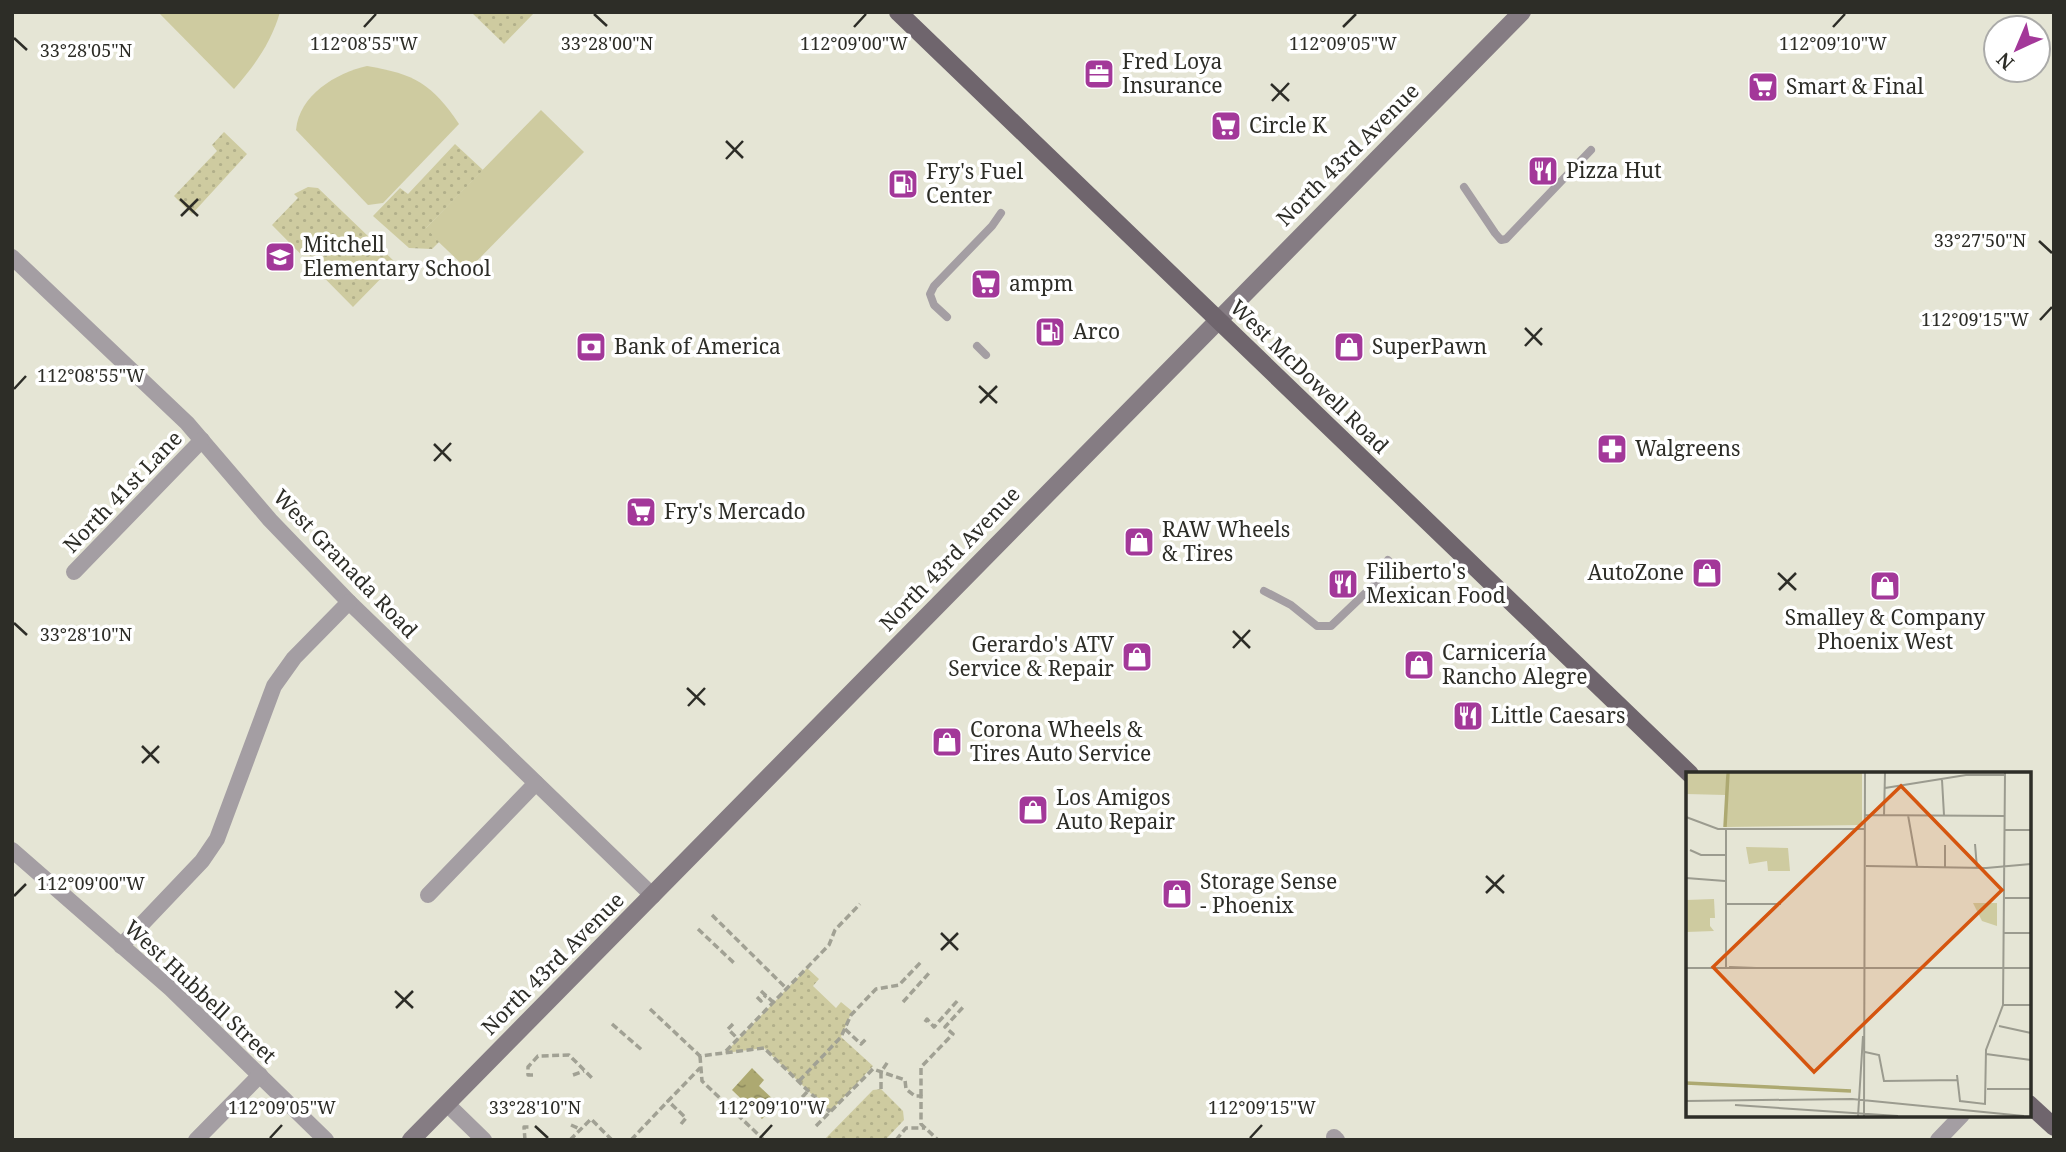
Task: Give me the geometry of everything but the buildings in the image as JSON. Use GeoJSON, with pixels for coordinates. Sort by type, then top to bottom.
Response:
{"type":"FeatureCollection","features":[{"type":"Feature","properties":{"kind":"main road","name":"West McDowell Road"},"geometry":{"type":"LineString","coordinates":[[898,12],[1688,772]]}},
{"type":"Feature","properties":{"kind":"main road","name":"North 43rd Avenue"},"geometry":{"type":"LineString","coordinates":[[411,1140],[1522,12]]}},
{"type":"Feature","properties":{"kind":"main road"},"geometry":{"type":"LineString","coordinates":[[2031,1106],[2054,1127]]}},
{"type":"Feature","properties":{"kind":"street","name":"West Granada Road"},"geometry":{"type":"LineString","coordinates":[[15,265],[202,440],[270,520],[349,602],[653,896]]}},
{"type":"Feature","properties":{"kind":"street","name":"North 41st Lane"},"geometry":{"type":"LineString","coordinates":[[74,572],[202,440]]}},
{"type":"Feature","properties":{"kind":"street"},"geometry":{"type":"LineString","coordinates":[[121,946],[202,861],[217,839],[274,686],[294,658],[349,602]]}},
{"type":"Feature","properties":{"kind":"street"},"geometry":{"type":"LineString","coordinates":[[428,895],[536,783]]}},
{"type":"Feature","properties":{"kind":"street","name":"West Hubbell Street"},"geometry":{"type":"LineString","coordinates":[[12,850],[121,946],[326,1140]]}},
{"type":"Feature","properties":{"kind":"street"},"geometry":{"type":"LineString","coordinates":[[195,1140],[260,1075]]}},
{"type":"Feature","properties":{"kind":"street"},"geometry":{"type":"LineString","coordinates":[[447,1104],[484,1140]]}},
{"type":"Feature","properties":{"kind":"street"},"geometry":{"type":"LineString","coordinates":[[1938,1140],[1960,1117]]}},
{"type":"Feature","properties":{"kind":"lane"},"geometry":{"type":"LineString","coordinates":[[1464,187],[1494,233],[1501,240],[1506,239],[1591,150]]}},
{"type":"Feature","properties":{"kind":"lane"},"geometry":{"type":"LineString","coordinates":[[947,317],[934,305],[930,294],[934,286],[1002,213]]}},
{"type":"Feature","properties":{"kind":"lane"},"geometry":{"type":"LineString","coordinates":[[976,346],[986,355]]}},
{"type":"Feature","properties":{"kind":"lane"},"geometry":{"type":"LineString","coordinates":[[1264,592],[1291,605],[1317,626],[1331,626],[1375,584],[1388,560]]}},
{"type":"Feature","properties":{"kind":"path"},"geometry":{"type":"LineString","coordinates":[[725,1053],[829,945],[835,930],[860,904]]}},
{"type":"Feature","properties":{"kind":"path"},"geometry":{"type":"LineString","coordinates":[[712,915],[787,989]]}},
{"type":"Feature","properties":{"kind":"path"},"geometry":{"type":"LineString","coordinates":[[698,929],[734,963]]}},
{"type":"Feature","properties":{"kind":"path"},"geometry":{"type":"LineString","coordinates":[[799,1081],[841,1037],[851,1015],[876,989],[899,985],[920,962]]}},
{"type":"Feature","properties":{"kind":"path"},"geometry":{"type":"LineString","coordinates":[[903,1002],[930,972]]}},
{"type":"Feature","properties":{"kind":"path"},"geometry":{"type":"LineString","coordinates":[[761,991],[774,1003]]}},
{"type":"Feature","properties":{"kind":"path"},"geometry":{"type":"LineString","coordinates":[[757,997],[761,1001],[766,995]]}},
{"type":"Feature","properties":{"kind":"path"},"geometry":{"type":"LineString","coordinates":[[925,1023],[928,1019],[934,1027],[959,999]]}},
{"type":"Feature","properties":{"kind":"path"},"geometry":{"type":"LineString","coordinates":[[938,1140],[921,1124],[921,1067],[953,1034],[945,1027],[965,1005]]}},
{"type":"Feature","properties":{"kind":"path"},"geometry":{"type":"LineString","coordinates":[[650,1009],[700,1056],[702,1081],[764,1140]]}},
{"type":"Feature","properties":{"kind":"path"},"geometry":{"type":"LineString","coordinates":[[612,1024],[643,1051]]}},
{"type":"Feature","properties":{"kind":"path"},"geometry":{"type":"LineString","coordinates":[[733,1024],[728,1029],[738,1039]]}},
{"type":"Feature","properties":{"kind":"path"},"geometry":{"type":"LineString","coordinates":[[845,1028],[861,1044],[867,1038]]}},
{"type":"Feature","properties":{"kind":"path"},"geometry":{"type":"LineString","coordinates":[[700,1056],[764,1048],[830,1112]]}},
{"type":"Feature","properties":{"kind":"path"},"geometry":{"type":"LineString","coordinates":[[533,1075],[528,1075],[528,1067],[538,1056],[569,1055],[594,1080]]}},
{"type":"Feature","properties":{"kind":"path"},"geometry":{"type":"LineString","coordinates":[[575,1062],[580,1056]]}},
{"type":"Feature","properties":{"kind":"path"},"geometry":{"type":"LineString","coordinates":[[881,1089],[881,1072],[889,1060]]}},
{"type":"Feature","properties":{"kind":"path"},"geometry":{"type":"LineString","coordinates":[[631,1140],[701,1067]]}},
{"type":"Feature","properties":{"kind":"path"},"geometry":{"type":"LineString","coordinates":[[816,1126],[873,1069],[905,1080],[906,1088],[915,1096],[921,1096]]}},
{"type":"Feature","properties":{"kind":"path"},"geometry":{"type":"LineString","coordinates":[[573,1075],[584,1070]]}},
{"type":"Feature","properties":{"kind":"path"},"geometry":{"type":"LineString","coordinates":[[795,1105],[808,1091]]}},
{"type":"Feature","properties":{"kind":"path"},"geometry":{"type":"LineString","coordinates":[[668,1101],[686,1118],[681,1124]]}},
{"type":"Feature","properties":{"kind":"path"},"geometry":{"type":"LineString","coordinates":[[570,1140],[590,1119],[612,1140]]}},
{"type":"Feature","properties":{"kind":"path"},"geometry":{"type":"LineString","coordinates":[[571,1125],[580,1129]]}},
{"type":"Feature","properties":{"kind":"path"},"geometry":{"type":"LineString","coordinates":[[525,1140],[524,1127],[530,1127]]}},
{"type":"Feature","properties":{"kind":"path"},"geometry":{"type":"LineString","coordinates":[[896,1140],[906,1128],[925,1128]]}},
{"type":"Feature","properties":{"kind":"path"},"geometry":{"type":"LineString","coordinates":[[754,1140],[758,1135]]}},
{"type":"Feature","properties":{"kind":"shaded area"},"geometry":{"type":"Polygon","coordinates":[[[158,12],[280,12],[262,53],[234,89],[158,12]]]}},
{"type":"Feature","properties":{"kind":"shaded area"},"geometry":{"type":"Polygon","coordinates":[[[471,12],[535,12],[504,44],[471,12]]]}},
{"type":"Feature","properties":{"kind":"shaded area"},"geometry":{"type":"Polygon","coordinates":[[[367,66],[398,73],[421,83],[440,99],[459,124],[383,203],[368,205],[296,130],[304,106],[312,96],[343,74],[367,66]]]}},
{"type":"Feature","properties":{"kind":"shaded area"},"geometry":{"type":"Polygon","coordinates":[[[541,110],[584,152],[468,270],[425,229],[541,110]]]}},
{"type":"Feature","properties":{"kind":"shaded area"},"geometry":{"type":"Polygon","coordinates":[[[224,132],[247,154],[192,214],[174,196],[217,151],[212,145],[224,132]]]}},
{"type":"Feature","properties":{"kind":"shaded area"},"geometry":{"type":"Polygon","coordinates":[[[455,144],[483,170],[426,228],[439,242],[432,249],[409,248],[373,216],[400,188],[408,194],[455,144]]]}},
{"type":"Feature","properties":{"kind":"shaded area"},"geometry":{"type":"Polygon","coordinates":[[[308,187],[318,188],[396,263],[353,307],[272,225],[298,198],[294,194],[308,187]]]}},
{"type":"Feature","properties":{"kind":"shaded area"},"geometry":{"type":"Polygon","coordinates":[[[807,968],[819,979],[813,986],[836,1008],[841,1002],[852,1011],[841,1037],[873,1066],[830,1112],[764,1048],[725,1053],[807,968]]]}},
{"type":"Feature","properties":{"kind":"shaded area"},"geometry":{"type":"Polygon","coordinates":[[[881,1089],[903,1111],[904,1120],[885,1140],[824,1140],[873,1090],[881,1089]]]}},
{"type":"Feature","properties":{"kind":"water"},"geometry":{"type":"Polygon","coordinates":[[[752,1068],[764,1080],[759,1086],[777,1103],[762,1119],[732,1090],[752,1068]]]}},
{"type":"Feature","properties":{"kind":"place","name":"Fred Loya Insurance"},"geometry":{"type":"Point","coordinates":[1099,74]}},
{"type":"Feature","properties":{"kind":"place","name":"Smart & Final"},"geometry":{"type":"Point","coordinates":[1763,87]}},
{"type":"Feature","properties":{"kind":"place","name":"Circle K"},"geometry":{"type":"Point","coordinates":[1226,126]}},
{"type":"Feature","properties":{"kind":"place","name":"Pizza Hut"},"geometry":{"type":"Point","coordinates":[1543,171]}},
{"type":"Feature","properties":{"kind":"place","name":"Fry's Fuel Center"},"geometry":{"type":"Point","coordinates":[903,184]}},
{"type":"Feature","properties":{"kind":"place","name":"Mitchell Elementary School"},"geometry":{"type":"Point","coordinates":[280,257]}},
{"type":"Feature","properties":{"kind":"place","name":"ampm"},"geometry":{"type":"Point","coordinates":[986,284]}},
{"type":"Feature","properties":{"kind":"place","name":"Arco"},"geometry":{"type":"Point","coordinates":[1050,332]}},
{"type":"Feature","properties":{"kind":"place","name":"Bank of America"},"geometry":{"type":"Point","coordinates":[591,347]}},
{"type":"Feature","properties":{"kind":"place","name":"SuperPawn"},"geometry":{"type":"Point","coordinates":[1349,347]}},
{"type":"Feature","properties":{"kind":"place","name":"Walgreens"},"geometry":{"type":"Point","coordinates":[1612,449]}},
{"type":"Feature","properties":{"kind":"place","name":"Fry's Mercado"},"geometry":{"type":"Point","coordinates":[641,512]}},
{"type":"Feature","properties":{"kind":"place","name":"RAW Wheels & Tires"},"geometry":{"type":"Point","coordinates":[1139,542]}},
{"type":"Feature","properties":{"kind":"place","name":"AutoZone"},"geometry":{"type":"Point","coordinates":[1707,573]}},
{"type":"Feature","properties":{"kind":"place","name":"Filiberto's Mexican Food"},"geometry":{"type":"Point","coordinates":[1343,584]}},
{"type":"Feature","properties":{"kind":"place","name":"Smalley & Company Phoenix West"},"geometry":{"type":"Point","coordinates":[1885,586]}},
{"type":"Feature","properties":{"kind":"place","name":"Gerardo's ATV Service & Repair"},"geometry":{"type":"Point","coordinates":[1137,657]}},
{"type":"Feature","properties":{"kind":"place","name":"Carnicería Rancho Alegre"},"geometry":{"type":"Point","coordinates":[1419,665]}},
{"type":"Feature","properties":{"kind":"place","name":"Little Caesars"},"geometry":{"type":"Point","coordinates":[1468,716]}},
{"type":"Feature","properties":{"kind":"place","name":"Corona Wheels & Tires Auto Service"},"geometry":{"type":"Point","coordinates":[947,742]}},
{"type":"Feature","properties":{"kind":"place","name":"Los Amigos Auto Repair"},"geometry":{"type":"Point","coordinates":[1033,810]}},
{"type":"Feature","properties":{"kind":"place","name":"Storage Sense - Phoenix"},"geometry":{"type":"Point","coordinates":[1177,894]}}]}
